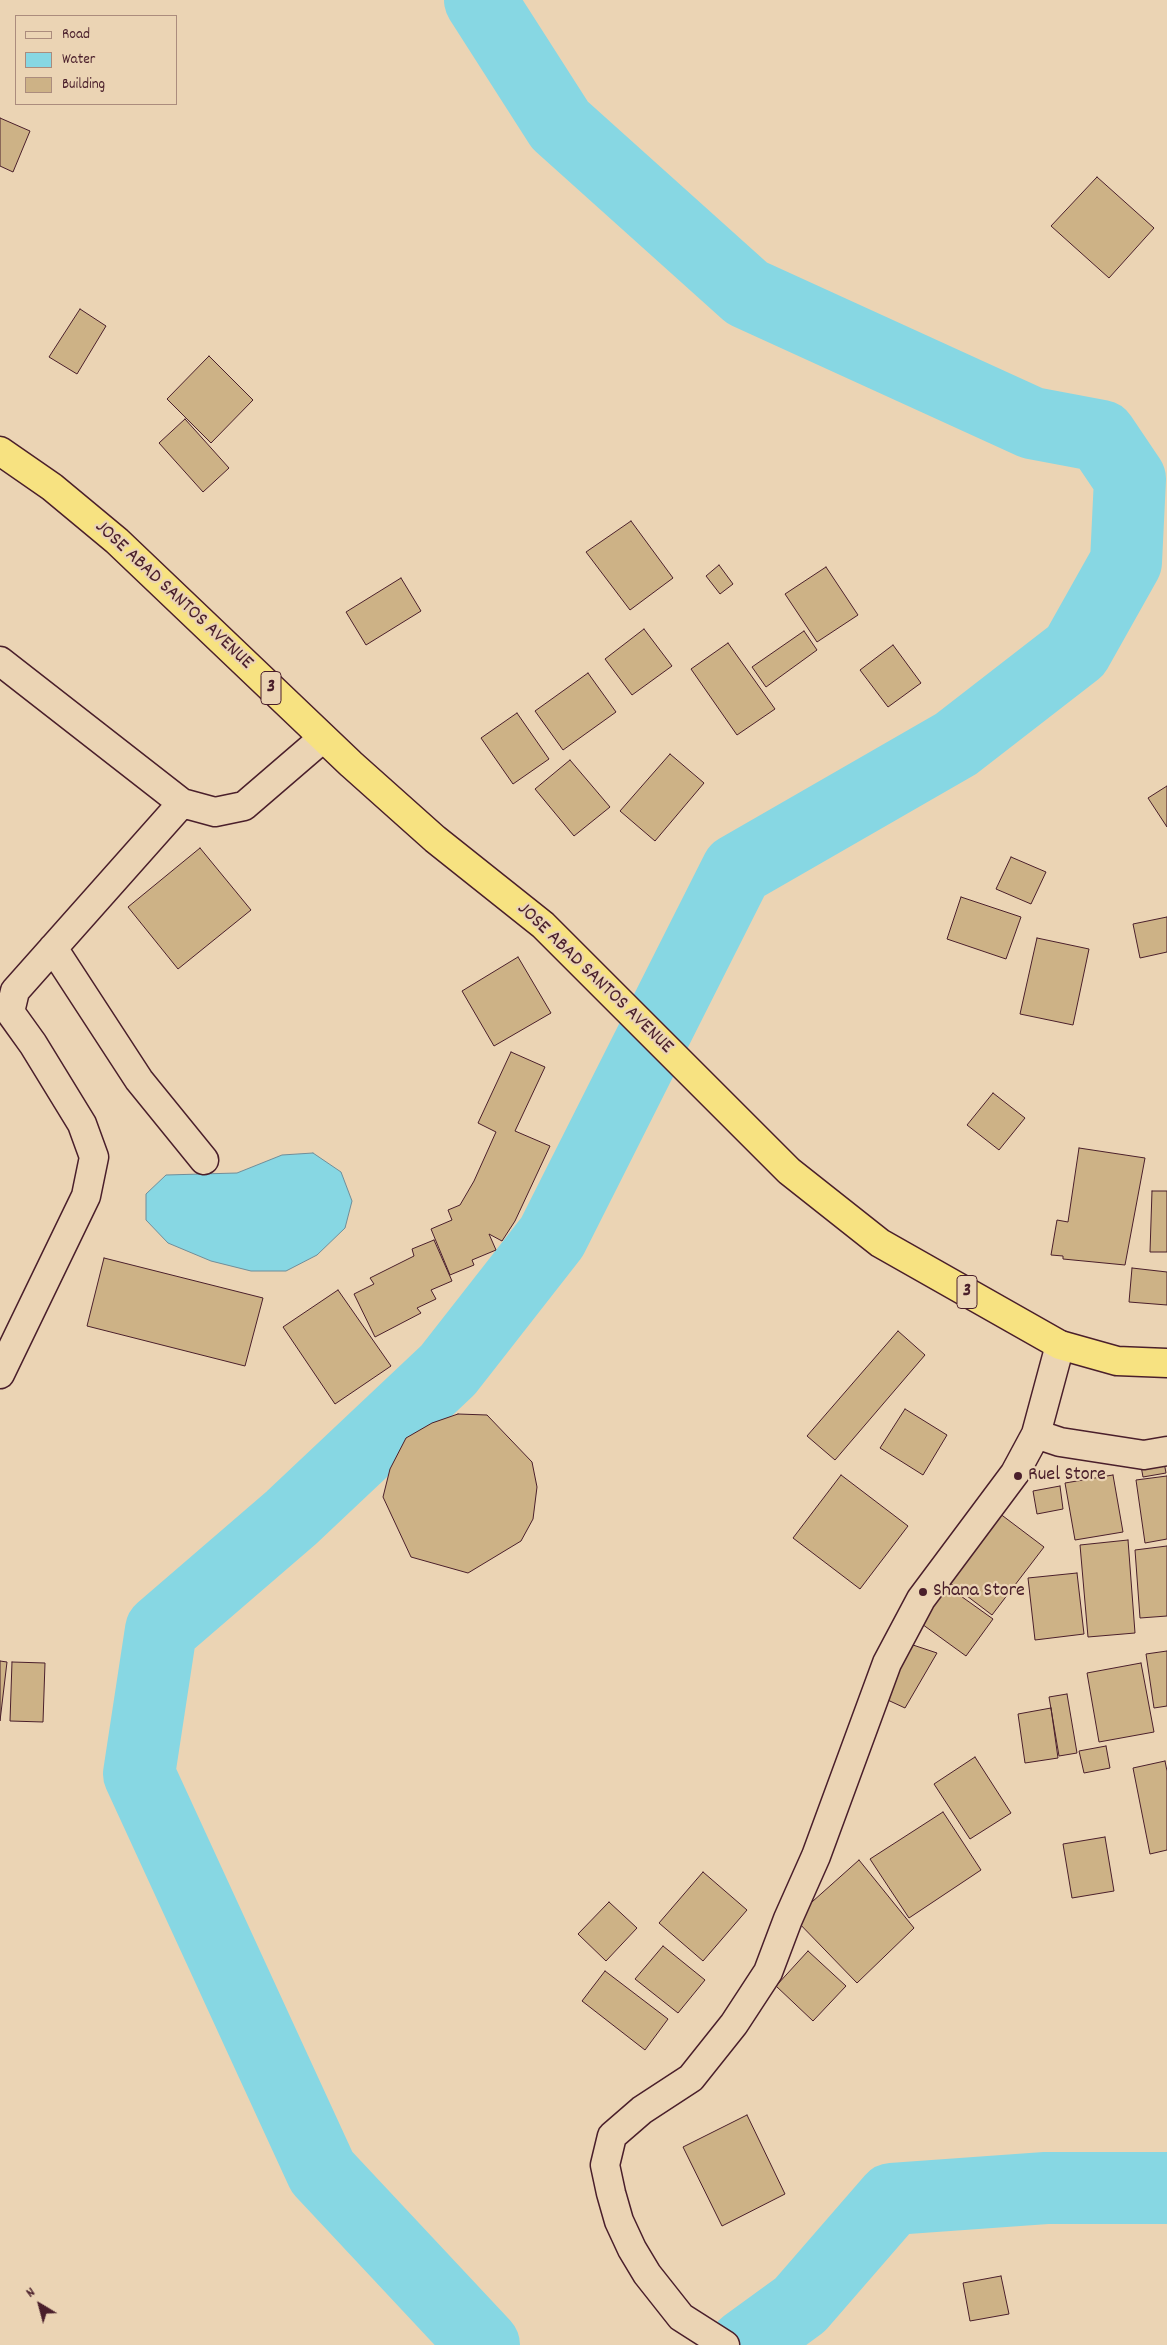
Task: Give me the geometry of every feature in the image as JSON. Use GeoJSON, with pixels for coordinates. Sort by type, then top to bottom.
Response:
{"type":"FeatureCollection","features":[{"type":"Feature","properties":{"kind":"highway","name":"JOSE ABAD SANTOS AVENUE"},"geometry":{"type":"LineString","coordinates":[[0,451],[52,487],[116,541],[236,653],[323,738],[435,839],[543,925],[789,1170],[880,1243],[1060,1345],[1117,1361],[1167,1363]]}},
{"type":"Feature","properties":{"kind":"street"},"geometry":{"type":"LineString","coordinates":[[0,661],[182,803],[215,812],[244,806],[323,738]]}},
{"type":"Feature","properties":{"kind":"street"},"geometry":{"type":"LineString","coordinates":[[0,1374],[86,1196],[94,1158],[82,1124],[33,1044],[10,1012],[15,991],[182,803]]}},
{"type":"Feature","properties":{"kind":"street"},"geometry":{"type":"LineString","coordinates":[[53,948],[139,1080],[204,1160]]}},
{"type":"Feature","properties":{"kind":"street"},"geometry":{"type":"LineString","coordinates":[[725,2345],[681,2317],[647,2274],[619,2221],[611,2193],[605,2165],[612,2136],[642,2110],[691,2078],[734,2024],[768,1972],[788,1919],[816,1856],[887,1663],[903,1629],[921,1599],[1015,1472],[1036,1434],[1060,1345]]}},
{"type":"Feature","properties":{"kind":"street"},"geometry":{"type":"LineString","coordinates":[[1036,1434],[1060,1442],[1126,1452],[1144,1454],[1167,1451]]}},
{"type":"Feature","properties":{"kind":"water"},"geometry":{"type":"Polygon","coordinates":[[[313,1153],[341,1172],[352,1201],[345,1228],[317,1255],[286,1271],[251,1271],[211,1261],[168,1243],[146,1220],[146,1194],[166,1175],[237,1173],[282,1155],[313,1153]]]}},
{"type":"Feature","properties":{"kind":"building"},"geometry":{"type":"Polygon","coordinates":[[[0,118],[30,131],[13,172],[0,166],[0,118]]]}},
{"type":"Feature","properties":{"kind":"building"},"geometry":{"type":"Polygon","coordinates":[[[1097,177],[1154,228],[1109,278],[1051,226],[1097,177]]]}},
{"type":"Feature","properties":{"kind":"building"},"geometry":{"type":"Polygon","coordinates":[[[80,309],[106,326],[77,374],[49,357],[80,309]]]}},
{"type":"Feature","properties":{"kind":"building"},"geometry":{"type":"Polygon","coordinates":[[[209,356],[253,400],[211,443],[167,399],[209,356]]]}},
{"type":"Feature","properties":{"kind":"building"},"geometry":{"type":"Polygon","coordinates":[[[185,419],[229,468],[203,492],[159,443],[185,419]]]}},
{"type":"Feature","properties":{"kind":"building"},"geometry":{"type":"Polygon","coordinates":[[[631,521],[673,578],[630,610],[586,552],[631,521]]]}},
{"type":"Feature","properties":{"kind":"building"},"geometry":{"type":"Polygon","coordinates":[[[719,565],[733,584],[720,594],[706,576],[719,565]]]}},
{"type":"Feature","properties":{"kind":"building"},"geometry":{"type":"Polygon","coordinates":[[[826,567],[858,615],[817,642],[785,594],[826,567]]]}},
{"type":"Feature","properties":{"kind":"building"},"geometry":{"type":"Polygon","coordinates":[[[401,578],[421,611],[366,645],[346,612],[401,578]]]}},
{"type":"Feature","properties":{"kind":"building"},"geometry":{"type":"Polygon","coordinates":[[[644,629],[672,666],[632,695],[605,659],[644,629]]]}},
{"type":"Feature","properties":{"kind":"building"},"geometry":{"type":"Polygon","coordinates":[[[804,631],[817,650],[766,687],[752,667],[804,631]]]}},
{"type":"Feature","properties":{"kind":"building"},"geometry":{"type":"Polygon","coordinates":[[[728,643],[775,709],[737,735],[691,669],[728,643]]]}},
{"type":"Feature","properties":{"kind":"building"},"geometry":{"type":"Polygon","coordinates":[[[893,645],[921,683],[888,707],[860,670],[893,645]]]}},
{"type":"Feature","properties":{"kind":"building"},"geometry":{"type":"Polygon","coordinates":[[[588,673],[616,712],[563,750],[535,711],[588,673]]]}},
{"type":"Feature","properties":{"kind":"building"},"geometry":{"type":"Polygon","coordinates":[[[517,713],[549,759],[513,784],[481,738],[517,713]]]}},
{"type":"Feature","properties":{"kind":"building"},"geometry":{"type":"Polygon","coordinates":[[[670,754],[704,783],[655,841],[620,811],[670,754]]]}},
{"type":"Feature","properties":{"kind":"building"},"geometry":{"type":"Polygon","coordinates":[[[570,760],[610,807],[574,836],[535,789],[570,760]]]}},
{"type":"Feature","properties":{"kind":"building"},"geometry":{"type":"Polygon","coordinates":[[[1167,786],[1167,827],[1148,798],[1167,786]]]}},
{"type":"Feature","properties":{"kind":"building"},"geometry":{"type":"Polygon","coordinates":[[[200,848],[251,910],[178,969],[128,907],[200,848]]]}},
{"type":"Feature","properties":{"kind":"building"},"geometry":{"type":"Polygon","coordinates":[[[1011,857],[1046,872],[1031,904],[996,889],[1011,857]]]}},
{"type":"Feature","properties":{"kind":"building"},"geometry":{"type":"Polygon","coordinates":[[[961,897],[1021,917],[1006,959],[947,939],[961,897]]]}},
{"type":"Feature","properties":{"kind":"building"},"geometry":{"type":"Polygon","coordinates":[[[1167,917],[1167,952],[1140,958],[1133,924],[1167,917]]]}},
{"type":"Feature","properties":{"kind":"building"},"geometry":{"type":"Polygon","coordinates":[[[1037,938],[1089,949],[1073,1025],[1020,1014],[1037,938]]]}},
{"type":"Feature","properties":{"kind":"building"},"geometry":{"type":"Polygon","coordinates":[[[518,957],[551,1013],[494,1046],[462,991],[518,957]]]}},
{"type":"Feature","properties":{"kind":"building"},"geometry":{"type":"Polygon","coordinates":[[[511,1052],[545,1067],[515,1131],[550,1146],[515,1221],[502,1241],[489,1234],[496,1250],[472,1260],[474,1265],[450,1275],[431,1229],[452,1220],[448,1210],[460,1205],[474,1181],[496,1132],[478,1123],[511,1052]]]}},
{"type":"Feature","properties":{"kind":"building"},"geometry":{"type":"Polygon","coordinates":[[[993,1093],[1025,1118],[999,1150],[967,1125],[993,1093]]]}},
{"type":"Feature","properties":{"kind":"building"},"geometry":{"type":"Polygon","coordinates":[[[1079,1148],[1145,1158],[1125,1265],[1063,1259],[1063,1256],[1051,1255],[1057,1220],[1068,1222],[1079,1148]]]}},
{"type":"Feature","properties":{"kind":"building"},"geometry":{"type":"Polygon","coordinates":[[[1152,1191],[1167,1191],[1167,1252],[1150,1252],[1152,1191]]]}},
{"type":"Feature","properties":{"kind":"building"},"geometry":{"type":"Polygon","coordinates":[[[434,1240],[452,1281],[431,1290],[436,1299],[417,1308],[421,1313],[375,1337],[354,1294],[374,1284],[370,1278],[414,1256],[412,1249],[434,1240]]]}},
{"type":"Feature","properties":{"kind":"building"},"geometry":{"type":"Polygon","coordinates":[[[104,1258],[263,1298],[245,1366],[87,1326],[104,1258]]]}},
{"type":"Feature","properties":{"kind":"building"},"geometry":{"type":"Polygon","coordinates":[[[1132,1268],[1167,1272],[1167,1305],[1129,1302],[1132,1268]]]}},
{"type":"Feature","properties":{"kind":"building"},"geometry":{"type":"Polygon","coordinates":[[[338,1290],[391,1366],[335,1404],[283,1327],[338,1290]]]}},
{"type":"Feature","properties":{"kind":"building"},"geometry":{"type":"Polygon","coordinates":[[[898,1331],[925,1355],[835,1460],[807,1436],[898,1331]]]}},
{"type":"Feature","properties":{"kind":"building"},"geometry":{"type":"Polygon","coordinates":[[[905,1409],[947,1435],[923,1475],[880,1448],[905,1409]]]}},
{"type":"Feature","properties":{"kind":"building"},"geometry":{"type":"Polygon","coordinates":[[[458,1414],[487,1415],[532,1462],[537,1487],[533,1519],[521,1541],[468,1573],[411,1557],[383,1497],[390,1469],[406,1438],[432,1423],[458,1414]]]}},
{"type":"Feature","properties":{"kind":"building"},"geometry":{"type":"Polygon","coordinates":[[[1164,1462],[1166,1473],[1143,1477],[1141,1466],[1164,1462]]]}},
{"type":"Feature","properties":{"kind":"building"},"geometry":{"type":"Polygon","coordinates":[[[841,1475],[908,1526],[860,1589],[793,1538],[841,1475]]]}},
{"type":"Feature","properties":{"kind":"building"},"geometry":{"type":"Polygon","coordinates":[[[1113,1475],[1123,1532],[1075,1540],[1065,1483],[1113,1475]]]}},
{"type":"Feature","properties":{"kind":"building"},"geometry":{"type":"Polygon","coordinates":[[[1167,1476],[1167,1539],[1145,1543],[1136,1480],[1167,1476]]]}},
{"type":"Feature","properties":{"kind":"building"},"geometry":{"type":"Polygon","coordinates":[[[1060,1486],[1063,1509],[1037,1514],[1033,1491],[1060,1486]]]}},
{"type":"Feature","properties":{"kind":"building"},"geometry":{"type":"Polygon","coordinates":[[[999,1513],[1044,1547],[992,1615],[946,1580],[999,1513]]]}},
{"type":"Feature","properties":{"kind":"building"},"geometry":{"type":"Polygon","coordinates":[[[1128,1540],[1135,1633],[1088,1637],[1080,1545],[1128,1540]]]}},
{"type":"Feature","properties":{"kind":"building"},"geometry":{"type":"Polygon","coordinates":[[[1167,1546],[1167,1616],[1140,1618],[1135,1550],[1167,1546]]]}},
{"type":"Feature","properties":{"kind":"building"},"geometry":{"type":"Polygon","coordinates":[[[1077,1573],[1084,1634],[1035,1640],[1028,1578],[1077,1573]]]}},
{"type":"Feature","properties":{"kind":"building"},"geometry":{"type":"Polygon","coordinates":[[[944,1584],[993,1619],[966,1656],[915,1619],[944,1584]]]}},
{"type":"Feature","properties":{"kind":"building"},"geometry":{"type":"Polygon","coordinates":[[[910,1644],[937,1653],[905,1708],[879,1696],[910,1644]]]}},
{"type":"Feature","properties":{"kind":"building"},"geometry":{"type":"Polygon","coordinates":[[[1167,1651],[1167,1706],[1154,1708],[1146,1654],[1167,1651]]]}},
{"type":"Feature","properties":{"kind":"building"},"geometry":{"type":"Polygon","coordinates":[[[0,1661],[7,1662],[0,1721],[0,1661]]]}},
{"type":"Feature","properties":{"kind":"building"},"geometry":{"type":"Polygon","coordinates":[[[12,1662],[45,1663],[43,1722],[10,1721],[12,1662]]]}},
{"type":"Feature","properties":{"kind":"building"},"geometry":{"type":"Polygon","coordinates":[[[1141,1663],[1154,1732],[1099,1742],[1087,1673],[1141,1663]]]}},
{"type":"Feature","properties":{"kind":"building"},"geometry":{"type":"Polygon","coordinates":[[[1067,1694],[1077,1753],[1059,1756],[1049,1697],[1067,1694]]]}},
{"type":"Feature","properties":{"kind":"building"},"geometry":{"type":"Polygon","coordinates":[[[1051,1708],[1058,1758],[1025,1763],[1018,1714],[1051,1708]]]}},
{"type":"Feature","properties":{"kind":"building"},"geometry":{"type":"Polygon","coordinates":[[[1106,1746],[1110,1768],[1084,1773],[1079,1751],[1106,1746]]]}},
{"type":"Feature","properties":{"kind":"building"},"geometry":{"type":"Polygon","coordinates":[[[975,1757],[1011,1813],[970,1839],[934,1784],[975,1757]]]}},
{"type":"Feature","properties":{"kind":"building"},"geometry":{"type":"Polygon","coordinates":[[[1165,1761],[1167,1771],[1167,1850],[1150,1854],[1133,1768],[1165,1761]]]}},
{"type":"Feature","properties":{"kind":"building"},"geometry":{"type":"Polygon","coordinates":[[[943,1812],[981,1870],[909,1918],[870,1859],[943,1812]]]}},
{"type":"Feature","properties":{"kind":"building"},"geometry":{"type":"Polygon","coordinates":[[[1105,1837],[1114,1891],[1072,1898],[1063,1844],[1105,1837]]]}},
{"type":"Feature","properties":{"kind":"building"},"geometry":{"type":"Polygon","coordinates":[[[859,1860],[914,1928],[857,1983],[794,1918],[859,1860]]]}},
{"type":"Feature","properties":{"kind":"building"},"geometry":{"type":"Polygon","coordinates":[[[703,1872],[747,1910],[703,1961],[659,1923],[703,1872]]]}},
{"type":"Feature","properties":{"kind":"building"},"geometry":{"type":"Polygon","coordinates":[[[609,1902],[637,1928],[606,1961],[578,1934],[609,1902]]]}},
{"type":"Feature","properties":{"kind":"building"},"geometry":{"type":"Polygon","coordinates":[[[663,1946],[705,1980],[678,2013],[635,1979],[663,1946]]]}},
{"type":"Feature","properties":{"kind":"building"},"geometry":{"type":"Polygon","coordinates":[[[808,1951],[846,1986],[813,2021],[776,1986],[808,1951]]]}},
{"type":"Feature","properties":{"kind":"building"},"geometry":{"type":"Polygon","coordinates":[[[605,1971],[668,2019],[645,2050],[582,2001],[605,1971]]]}},
{"type":"Feature","properties":{"kind":"building"},"geometry":{"type":"Polygon","coordinates":[[[747,2115],[785,2194],[722,2226],[683,2147],[747,2115]]]}},
{"type":"Feature","properties":{"kind":"building"},"geometry":{"type":"Polygon","coordinates":[[[1001,2276],[1009,2314],[970,2321],[963,2283],[1001,2276]]]}},
{"type":"Feature","properties":{"kind":"waterway"},"geometry":{"type":"LineString","coordinates":[[480,0],[560,125],[747,293],[1032,423],[1101,436],[1130,479],[1126,562],[1076,651],[956,744],[737,870],[552,1237],[448,1370],[291,1518],[161,1630],[139,1774],[322,2172],[484,2345]]}},
{"type":"Feature","properties":{"kind":"waterway"},"geometry":{"type":"LineString","coordinates":[[745,2345],[800,2305],[892,2199],[1046,2188],[1167,2188]]}},
{"type":"Feature","properties":{"kind":"place","name":"Ruel Store"},"geometry":{"type":"Point","coordinates":[1018,1476]}},
{"type":"Feature","properties":{"kind":"place","name":"Shana Store"},"geometry":{"type":"Point","coordinates":[923,1592]}}]}
